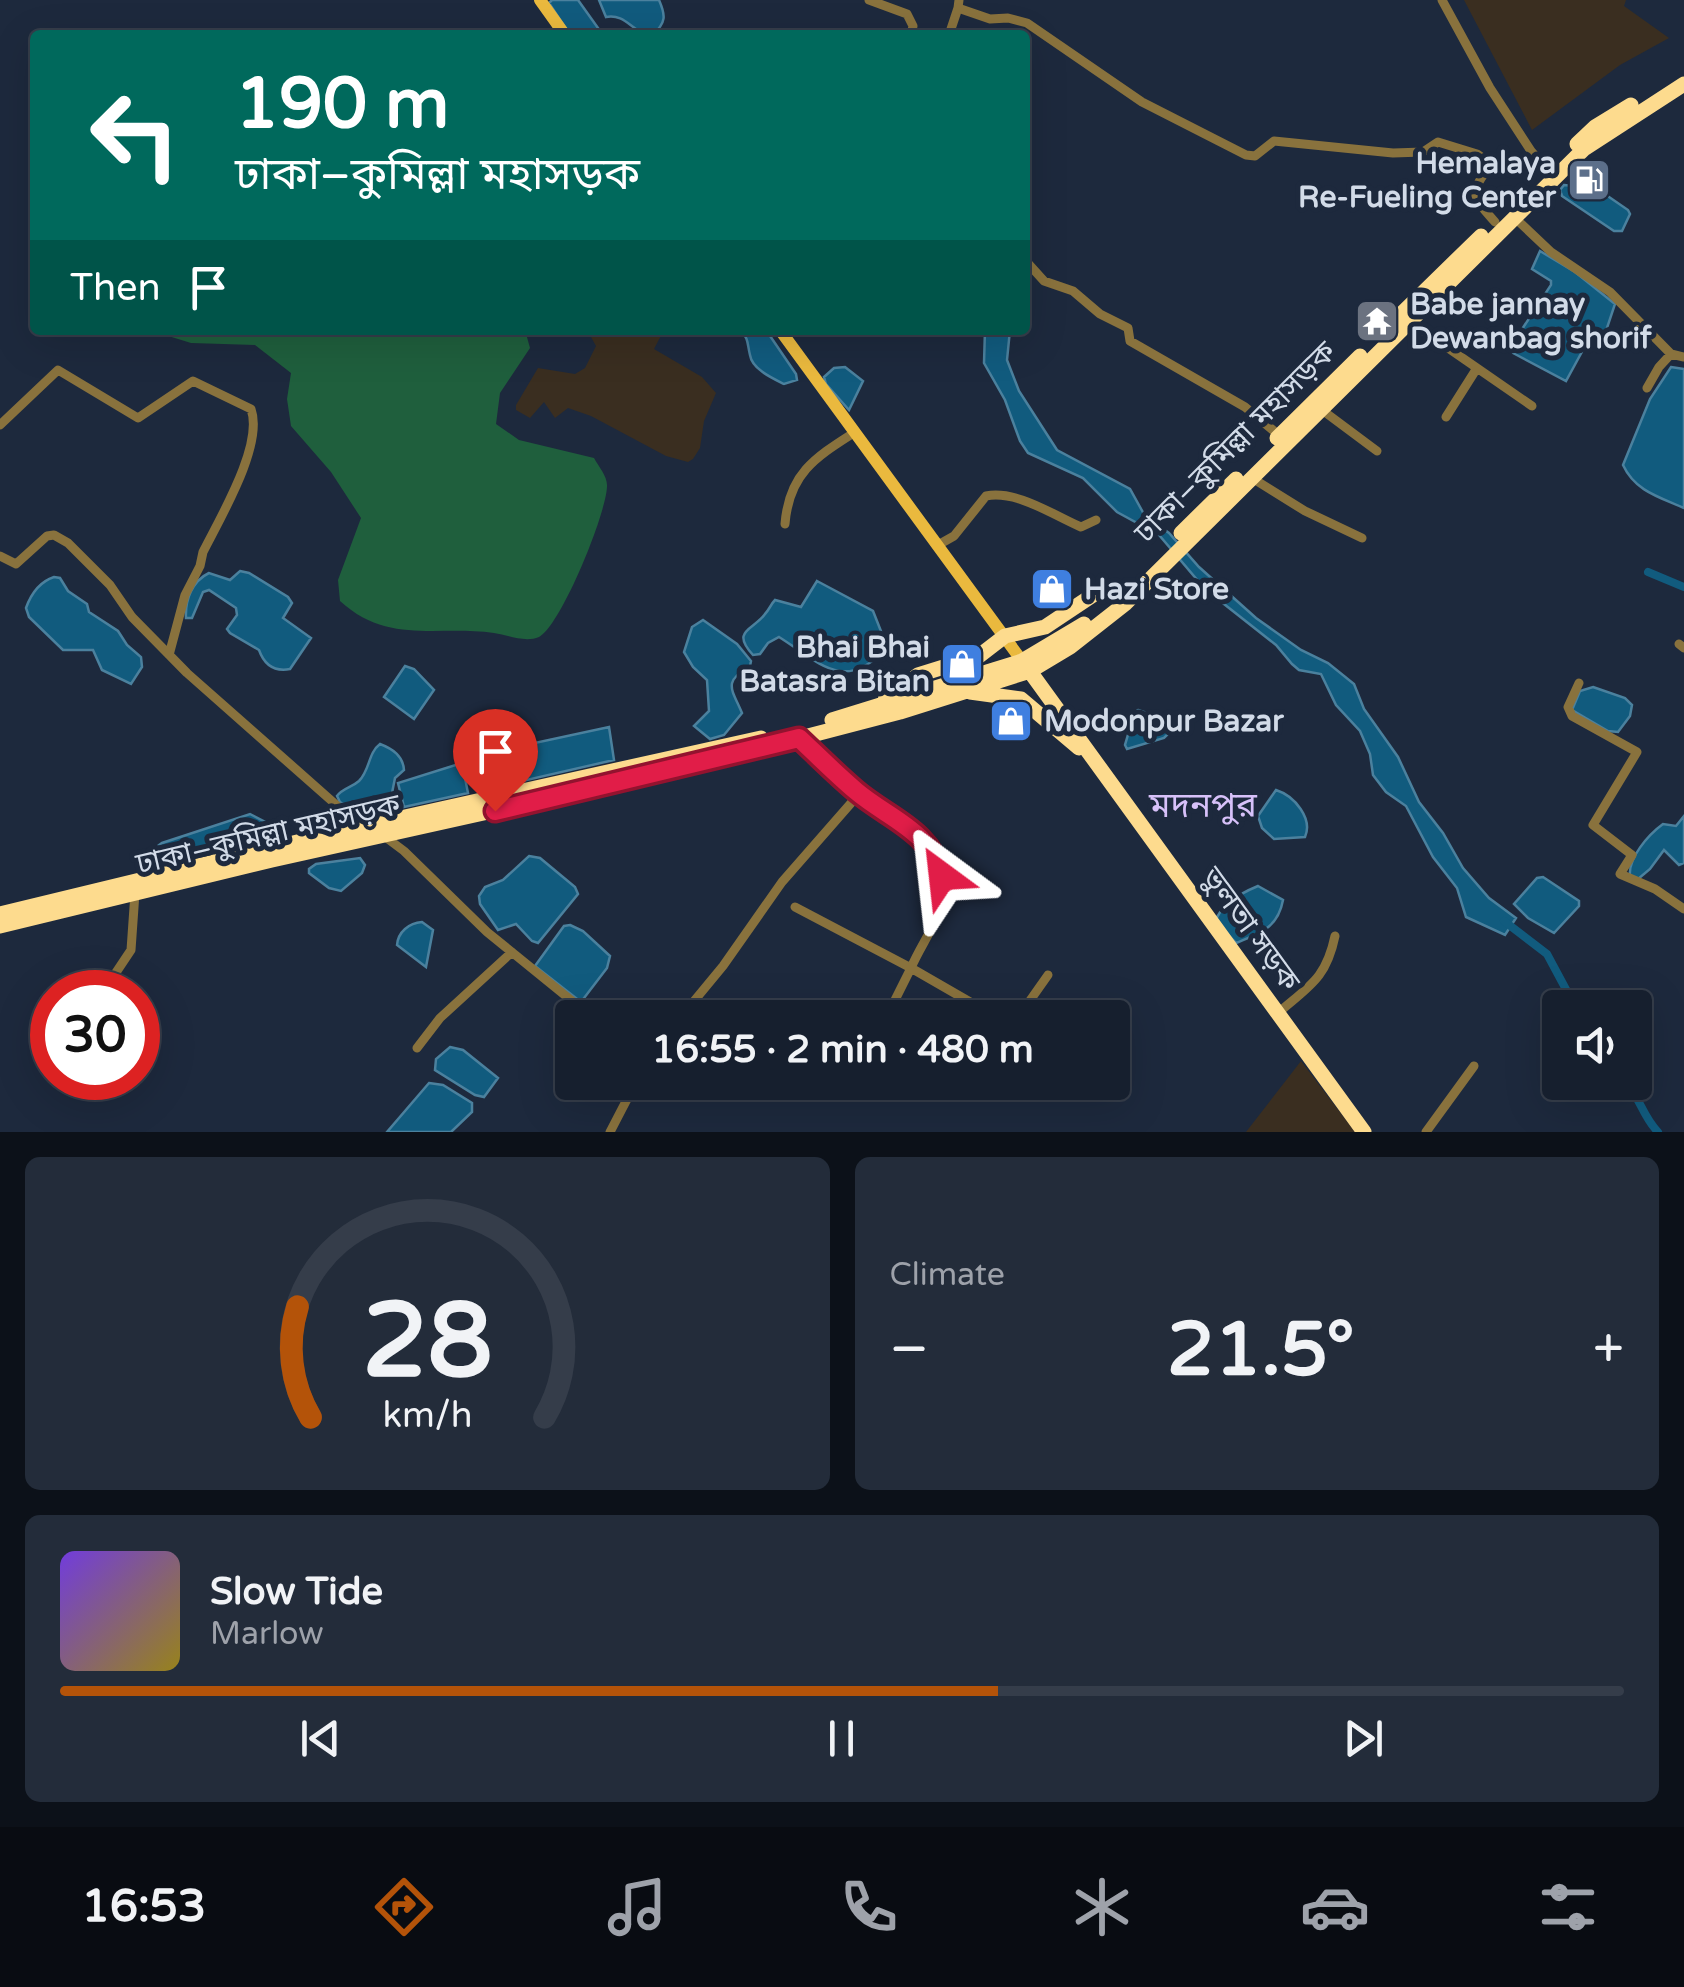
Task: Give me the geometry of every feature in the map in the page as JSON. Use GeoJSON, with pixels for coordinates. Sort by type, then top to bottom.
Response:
{"type":"FeatureCollection","features":[{"type":"Feature","properties":{"kind":"highway","name":"ঢাকা–কুমিল্লা মহাসড়ক"},"geometry":{"type":"LineString","coordinates":[[0,926],[681,769],[900,712],[1070,647],[1112,614],[1280,436],[1552,166],[1595,127],[1684,73]]}},
{"type":"Feature","properties":{"kind":"highway","name":"ঢাকা–কুমিল্লা মহাসড়ক"},"geometry":{"type":"LineString","coordinates":[[1192,530],[1322,410],[1584,149],[1684,84]]}},
{"type":"Feature","properties":{"kind":"highway","name":"ঢাকা–কুমিল্লা মহাসড়ক"},"geometry":{"type":"LineString","coordinates":[[0,914],[351,829],[818,725],[882,702],[1026,666],[1165,557]]}},
{"type":"Feature","properties":{"kind":"highway"},"geometry":{"type":"LineString","coordinates":[[882,702],[918,675],[979,656],[1006,636],[1046,627],[1096,592],[1130,586]]}},
{"type":"Feature","properties":{"kind":"highway","name":"ভুলতা সড়ক"},"geometry":{"type":"LineString","coordinates":[[1026,666],[1364,1132]]}},
{"type":"Feature","properties":{"kind":"highway"},"geometry":{"type":"LineString","coordinates":[[959,691],[1021,699],[1090,756]]}},
{"type":"Feature","properties":{"kind":"main road"},"geometry":{"type":"LineString","coordinates":[[540,0],[561,30]]}},
{"type":"Feature","properties":{"kind":"main road"},"geometry":{"type":"LineString","coordinates":[[788,335],[1026,666]]}},
{"type":"Feature","properties":{"kind":"street"},"geometry":{"type":"LineString","coordinates":[[869,0],[907,14],[912,30]]}},
{"type":"Feature","properties":{"kind":"street"},"geometry":{"type":"LineString","coordinates":[[1442,0],[1490,88],[1531,152],[1552,166]]}},
{"type":"Feature","properties":{"kind":"street"},"geometry":{"type":"LineString","coordinates":[[951,30],[959,4],[990,18],[1027,22],[1142,102],[1250,156],[1274,141],[1393,153],[1423,152],[1438,142],[1477,154],[1490,164],[1473,190],[1474,196],[1495,222]]}},
{"type":"Feature","properties":{"kind":"street"},"geometry":{"type":"LineString","coordinates":[[1514,217],[1551,252],[1600,283],[1671,354],[1684,357]]}},
{"type":"Feature","properties":{"kind":"street"},"geometry":{"type":"LineString","coordinates":[[1030,265],[1044,280],[1073,292],[1100,314],[1128,328],[1130,341],[1246,406],[1280,436]]}},
{"type":"Feature","properties":{"kind":"street"},"geometry":{"type":"LineString","coordinates":[[1410,320],[1532,406]]}},
{"type":"Feature","properties":{"kind":"street"},"geometry":{"type":"LineString","coordinates":[[1647,388],[1658,367],[1671,354]]}},
{"type":"Feature","properties":{"kind":"street"},"geometry":{"type":"LineString","coordinates":[[1446,417],[1478,368]]}},
{"type":"Feature","properties":{"kind":"street"},"geometry":{"type":"LineString","coordinates":[[0,425],[58,370],[138,418],[193,381],[251,409],[253,429],[248,452],[185,594],[169,654]]}},
{"type":"Feature","properties":{"kind":"street"},"geometry":{"type":"LineString","coordinates":[[1322,410],[1377,451]]}},
{"type":"Feature","properties":{"kind":"street"},"geometry":{"type":"LineString","coordinates":[[785,524],[787,504],[805,468],[819,454],[855,432]]}},
{"type":"Feature","properties":{"kind":"street"},"geometry":{"type":"LineString","coordinates":[[1252,478],[1289,502],[1362,538]]}},
{"type":"Feature","properties":{"kind":"street"},"geometry":{"type":"LineString","coordinates":[[938,545],[954,536],[991,494],[1020,500],[1081,527],[1096,520]]}},
{"type":"Feature","properties":{"kind":"street"},"geometry":{"type":"LineString","coordinates":[[0,556],[16,564],[47,536],[62,539],[110,585],[132,617],[218,702],[332,800],[351,829]]}},
{"type":"Feature","properties":{"kind":"street"},"geometry":{"type":"LineString","coordinates":[[1579,684],[1568,707],[1572,716],[1637,752],[1593,825],[1632,855],[1620,874],[1654,889],[1684,909]]}},
{"type":"Feature","properties":{"kind":"street"},"geometry":{"type":"LineString","coordinates":[[799,738],[859,794],[918,833],[930,845],[940,866],[941,906],[895,1000]]}},
{"type":"Feature","properties":{"kind":"street"},"geometry":{"type":"LineString","coordinates":[[695,1000],[782,882],[859,794]]}},
{"type":"Feature","properties":{"kind":"street"},"geometry":{"type":"LineString","coordinates":[[383,836],[404,851],[472,918],[571,1000]]}},
{"type":"Feature","properties":{"kind":"street"},"geometry":{"type":"LineString","coordinates":[[120,970],[131,950],[135,893]]}},
{"type":"Feature","properties":{"kind":"street"},"geometry":{"type":"LineString","coordinates":[[795,907],[970,1002],[1008,1017],[1024,1009],[1048,975]]}},
{"type":"Feature","properties":{"kind":"street"},"geometry":{"type":"LineString","coordinates":[[1278,1014],[1328,966],[1335,936]]}},
{"type":"Feature","properties":{"kind":"street"},"geometry":{"type":"LineString","coordinates":[[417,1048],[440,1018],[512,952]]}},
{"type":"Feature","properties":{"kind":"street"},"geometry":{"type":"LineString","coordinates":[[1426,1132],[1474,1066]]}},
{"type":"Feature","properties":{"kind":"street"},"geometry":{"type":"LineString","coordinates":[[610,1132],[627,1100]]}},
{"type":"Feature","properties":{"kind":"shaded area"},"geometry":{"type":"Polygon","coordinates":[[[1464,0],[1626,0],[1624,6],[1669,38],[1620,65],[1532,130],[1464,0]]]}},
{"type":"Feature","properties":{"kind":"shaded area"},"geometry":{"type":"Polygon","coordinates":[[[587,335],[661,335],[654,349],[702,377],[716,393],[693,459],[688,462],[666,456],[568,408],[555,418],[544,402],[530,418],[516,410],[538,368],[575,374],[585,368],[596,346],[587,335]]]}},
{"type":"Feature","properties":{"kind":"shaded area"},"geometry":{"type":"Polygon","coordinates":[[[1301,1061],[1355,1132],[1246,1132],[1301,1061]]]}},
{"type":"Feature","properties":{"kind":"green space"},"geometry":{"type":"Polygon","coordinates":[[[165,335],[526,335],[530,348],[500,393],[496,424],[519,440],[594,458],[607,485],[600,518],[582,566],[548,628],[539,637],[522,639],[473,631],[395,628],[358,615],[340,601],[338,580],[361,518],[331,472],[291,426],[287,399],[291,373],[255,345],[191,343],[165,335]]]}},
{"type":"Feature","properties":{"kind":"water"},"geometry":{"type":"Polygon","coordinates":[[[578,0],[599,30],[567,30],[549,3],[578,0]]]}},
{"type":"Feature","properties":{"kind":"water"},"geometry":{"type":"Polygon","coordinates":[[[599,0],[659,0],[664,15],[656,30],[637,30],[619,18],[606,17],[599,0]]]}},
{"type":"Feature","properties":{"kind":"water"},"geometry":{"type":"Polygon","coordinates":[[[1564,185],[1574,186],[1586,195],[1596,188],[1628,210],[1630,214],[1622,231],[1614,231],[1562,196],[1560,190],[1564,185]]]}},
{"type":"Feature","properties":{"kind":"water"},"geometry":{"type":"Polygon","coordinates":[[[1540,251],[1575,272],[1615,304],[1605,334],[1590,337],[1566,381],[1513,353],[1511,346],[1551,285],[1551,281],[1532,269],[1540,251]]]}},
{"type":"Feature","properties":{"kind":"water"},"geometry":{"type":"Polygon","coordinates":[[[744,335],[769,335],[797,380],[784,384],[758,369],[744,335]]]}},
{"type":"Feature","properties":{"kind":"water"},"geometry":{"type":"Polygon","coordinates":[[[985,335],[1010,335],[1007,360],[1019,391],[1057,450],[1130,489],[1145,516],[1169,533],[1199,567],[1256,618],[1354,684],[1364,709],[1398,757],[1419,802],[1463,868],[1489,898],[1516,918],[1505,935],[1466,917],[1457,888],[1433,857],[1406,806],[1386,792],[1373,775],[1370,754],[1360,731],[1336,705],[1321,674],[1299,670],[1292,664],[1276,645],[1205,589],[1159,535],[1117,512],[1083,478],[1028,453],[984,363],[985,335]]]}},
{"type":"Feature","properties":{"kind":"water"},"geometry":{"type":"Polygon","coordinates":[[[845,367],[863,381],[849,410],[824,377],[834,368],[845,367]]]}},
{"type":"Feature","properties":{"kind":"water"},"geometry":{"type":"Polygon","coordinates":[[[1671,367],[1684,369],[1684,508],[1641,487],[1623,465],[1650,399],[1671,367]]]}},
{"type":"Feature","properties":{"kind":"water"},"geometry":{"type":"Polygon","coordinates":[[[240,571],[288,597],[292,603],[283,618],[311,638],[290,669],[270,666],[259,650],[230,633],[227,629],[237,615],[236,608],[209,590],[203,592],[192,618],[186,618],[191,592],[203,576],[209,573],[230,580],[240,571]]]}},
{"type":"Feature","properties":{"kind":"water"},"geometry":{"type":"Polygon","coordinates":[[[54,577],[60,578],[68,591],[87,604],[89,612],[118,631],[141,657],[142,667],[131,684],[102,670],[93,650],[63,650],[29,617],[26,608],[33,593],[54,577]]]}},
{"type":"Feature","properties":{"kind":"water"},"geometry":{"type":"Polygon","coordinates":[[[817,581],[873,611],[885,650],[870,663],[844,671],[819,663],[779,637],[760,654],[753,655],[746,647],[746,631],[775,600],[801,607],[817,581]]]}},
{"type":"Feature","properties":{"kind":"water"},"geometry":{"type":"Polygon","coordinates":[[[703,620],[737,644],[751,661],[732,686],[742,713],[724,735],[710,739],[694,726],[709,711],[707,680],[684,652],[692,627],[703,620]]]}},
{"type":"Feature","properties":{"kind":"water"},"geometry":{"type":"Polygon","coordinates":[[[405,666],[414,669],[434,690],[414,719],[384,697],[405,666]]]}},
{"type":"Feature","properties":{"kind":"water"},"geometry":{"type":"Polygon","coordinates":[[[1593,687],[1625,698],[1632,705],[1630,716],[1618,732],[1608,731],[1572,710],[1580,691],[1593,687]]]}},
{"type":"Feature","properties":{"kind":"water"},"geometry":{"type":"Polygon","coordinates":[[[1138,710],[1150,714],[1171,731],[1164,738],[1127,749],[1130,715],[1138,710]]]}},
{"type":"Feature","properties":{"kind":"water"},"geometry":{"type":"Polygon","coordinates":[[[609,727],[614,760],[478,791],[474,756],[609,727]]]}},
{"type":"Feature","properties":{"kind":"water"},"geometry":{"type":"Polygon","coordinates":[[[380,744],[396,754],[404,770],[395,778],[391,798],[359,813],[337,796],[359,781],[380,744]]]}},
{"type":"Feature","properties":{"kind":"water"},"geometry":{"type":"Polygon","coordinates":[[[462,763],[468,793],[404,807],[398,783],[462,763]]]}},
{"type":"Feature","properties":{"kind":"water"},"geometry":{"type":"Polygon","coordinates":[[[1276,790],[1301,809],[1307,823],[1305,837],[1274,839],[1262,828],[1258,816],[1276,790]]]}},
{"type":"Feature","properties":{"kind":"water"},"geometry":{"type":"Polygon","coordinates":[[[250,814],[271,825],[268,840],[155,866],[151,859],[162,843],[250,814]]]}},
{"type":"Feature","properties":{"kind":"water"},"geometry":{"type":"Polygon","coordinates":[[[1684,816],[1684,863],[1679,865],[1664,850],[1638,879],[1630,876],[1632,862],[1645,841],[1663,824],[1676,826],[1684,816]]]}},
{"type":"Feature","properties":{"kind":"water"},"geometry":{"type":"Polygon","coordinates":[[[529,856],[540,858],[575,887],[578,894],[538,943],[516,924],[498,930],[480,904],[479,896],[485,887],[503,880],[529,856]]]}},
{"type":"Feature","properties":{"kind":"water"},"geometry":{"type":"Polygon","coordinates":[[[360,858],[365,865],[362,873],[341,891],[329,888],[309,873],[316,864],[360,858]]]}},
{"type":"Feature","properties":{"kind":"water"},"geometry":{"type":"Polygon","coordinates":[[[1543,877],[1579,901],[1579,906],[1554,933],[1528,918],[1514,904],[1537,878],[1543,877]]]}},
{"type":"Feature","properties":{"kind":"water"},"geometry":{"type":"Polygon","coordinates":[[[1258,886],[1283,900],[1281,909],[1267,928],[1236,943],[1215,922],[1227,905],[1258,886]]]}},
{"type":"Feature","properties":{"kind":"water"},"geometry":{"type":"Polygon","coordinates":[[[422,922],[433,930],[426,967],[397,945],[405,929],[422,922]]]}},
{"type":"Feature","properties":{"kind":"water"},"geometry":{"type":"Polygon","coordinates":[[[564,926],[583,931],[610,956],[607,968],[583,1000],[535,966],[564,926]]]}},
{"type":"Feature","properties":{"kind":"water"},"geometry":{"type":"Polygon","coordinates":[[[450,1047],[463,1050],[498,1078],[484,1097],[435,1070],[436,1059],[450,1047]]]}},
{"type":"Feature","properties":{"kind":"water"},"geometry":{"type":"Polygon","coordinates":[[[429,1083],[443,1085],[472,1103],[472,1112],[451,1132],[387,1132],[429,1083]]]}},
{"type":"Feature","properties":{"kind":"waterway"},"geometry":{"type":"LineString","coordinates":[[1648,572],[1684,587]]}},
{"type":"Feature","properties":{"kind":"waterway"},"geometry":{"type":"LineString","coordinates":[[1504,921],[1547,954],[1566,990]]}},
{"type":"Feature","properties":{"kind":"waterway"},"geometry":{"type":"LineString","coordinates":[[1638,1100],[1658,1132]]}},
{"type":"Feature","properties":{"kind":"place","name":"Hemalaya Re-Fueling Center"},"geometry":{"type":"Point","coordinates":[1589,180]}},
{"type":"Feature","properties":{"kind":"place","name":"Babe jannay Dewanbag shorif"},"geometry":{"type":"Point","coordinates":[1377,321]}},
{"type":"Feature","properties":{"kind":"place","name":"Hazi Store"},"geometry":{"type":"Point","coordinates":[1052,589]}},
{"type":"Feature","properties":{"kind":"place","name":"Bhai Bhai Batasra Bitan"},"geometry":{"type":"Point","coordinates":[962,664]}},
{"type":"Feature","properties":{"kind":"place","name":"Modonpur Bazar"},"geometry":{"type":"Point","coordinates":[1011,721]}},
{"type":"Feature","properties":{"kind":"district","name":"মদনপুর"},"geometry":{"type":"Point","coordinates":[1203,805]}},
{"type":"Feature","properties":{"kind":"route"},"geometry":{"type":"LineString","coordinates":[[495,811],[799,738],[859,794],[918,833],[930,845],[942,876]]}}]}
